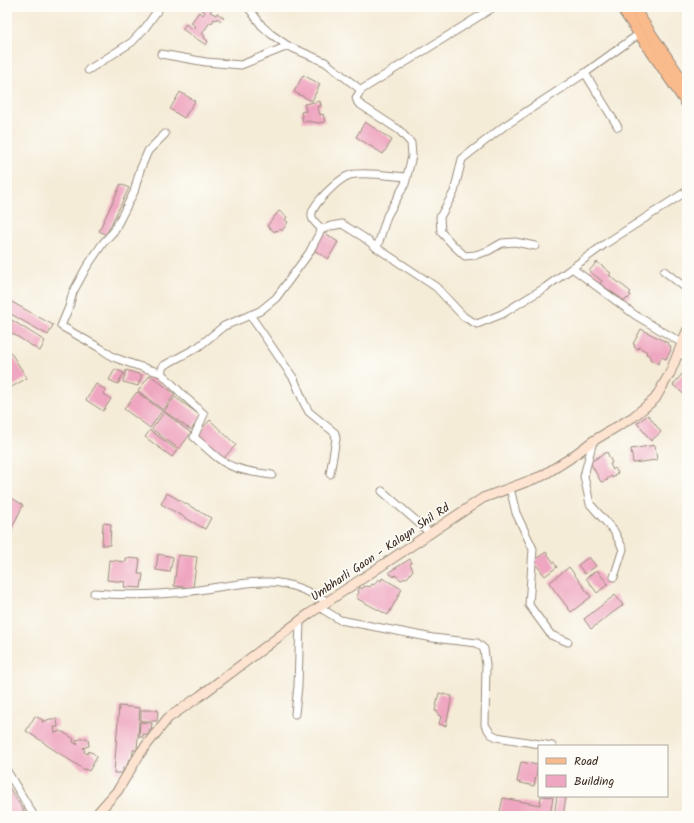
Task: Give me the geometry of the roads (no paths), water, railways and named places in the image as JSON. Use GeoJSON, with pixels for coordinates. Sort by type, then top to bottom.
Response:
{"type":"FeatureCollection","features":[{"type":"Feature","properties":{"kind":"main road"},"geometry":{"type":"LineString","coordinates":[[621,7],[687,104]]}},
{"type":"Feature","properties":{"kind":"main road"},"geometry":{"type":"LineString","coordinates":[[633,7],[687,87]]}},
{"type":"Feature","properties":{"kind":"street"},"geometry":{"type":"LineString","coordinates":[[88,70],[132,42],[145,28],[160,7]]}},
{"type":"Feature","properties":{"kind":"street"},"geometry":{"type":"LineString","coordinates":[[248,7],[262,26],[271,34],[288,46],[325,62],[362,90]]}},
{"type":"Feature","properties":{"kind":"street"},"geometry":{"type":"LineString","coordinates":[[377,248],[387,216],[405,184],[412,156],[411,143],[399,130],[358,103],[356,98],[362,90],[494,7]]}},
{"type":"Feature","properties":{"kind":"street"},"geometry":{"type":"LineString","coordinates":[[535,246],[515,242],[502,243],[475,255],[466,256],[441,232],[440,217],[454,192],[462,159],[503,127],[639,34]]}},
{"type":"Feature","properties":{"kind":"street"},"geometry":{"type":"LineString","coordinates":[[161,54],[206,62],[241,66],[288,46]]}},
{"type":"Feature","properties":{"kind":"street"},"geometry":{"type":"LineString","coordinates":[[585,72],[618,127]]}},
{"type":"Feature","properties":{"kind":"street"},"geometry":{"type":"LineString","coordinates":[[165,134],[148,151],[131,198],[114,231],[86,268],[73,292],[69,307],[61,326],[113,357],[162,373],[204,414],[194,437],[222,461],[235,468],[272,475]]}},
{"type":"Feature","properties":{"kind":"street"},"geometry":{"type":"LineString","coordinates":[[322,229],[313,219],[312,215],[314,208],[319,201],[342,180],[350,175],[360,174],[407,177]]}},
{"type":"Feature","properties":{"kind":"street"},"geometry":{"type":"LineString","coordinates":[[162,373],[163,366],[198,348],[224,326],[260,311],[276,298],[308,253],[322,229],[342,224],[436,287],[464,317],[477,324],[502,314],[546,286],[605,244],[687,190]]}},
{"type":"Feature","properties":{"kind":"street"},"geometry":{"type":"LineString","coordinates":[[572,268],[635,315],[682,343]]}},
{"type":"Feature","properties":{"kind":"street"},"geometry":{"type":"LineString","coordinates":[[664,271],[687,289]]}},
{"type":"Feature","properties":{"kind":"street"},"geometry":{"type":"LineString","coordinates":[[250,315],[294,379],[304,404],[309,412],[335,433],[336,439],[330,474]]}},
{"type":"Feature","properties":{"kind":"street","name":"Umbharli Gaon - Kalayn Shil Rd"},"geometry":{"type":"LineString","coordinates":[[95,816],[118,790],[141,752],[168,718],[200,696],[300,620],[483,498],[542,476],[569,459],[593,441],[633,417],[654,399],[670,373],[687,331]]}},
{"type":"Feature","properties":{"kind":"street"},"geometry":{"type":"LineString","coordinates":[[678,353],[687,357]]}},
{"type":"Feature","properties":{"kind":"street"},"geometry":{"type":"LineString","coordinates":[[593,441],[584,476],[590,504],[614,531],[623,549],[614,577]]}},
{"type":"Feature","properties":{"kind":"street"},"geometry":{"type":"LineString","coordinates":[[510,488],[516,513],[532,549],[529,605],[551,635],[568,642]]}},
{"type":"Feature","properties":{"kind":"street"},"geometry":{"type":"LineString","coordinates":[[382,491],[430,533]]}},
{"type":"Feature","properties":{"kind":"street"},"geometry":{"type":"LineString","coordinates":[[94,593],[155,595],[189,592],[232,585],[271,582],[299,587],[328,601]]}},
{"type":"Feature","properties":{"kind":"street"},"geometry":{"type":"LineString","coordinates":[[319,607],[340,620],[433,638],[477,643],[484,649],[486,665],[485,725],[491,734],[497,737],[546,745]]}},
{"type":"Feature","properties":{"kind":"street"},"geometry":{"type":"LineString","coordinates":[[295,714],[298,686],[300,620]]}},
{"type":"Feature","properties":{"kind":"street"},"geometry":{"type":"LineString","coordinates":[[7,771],[34,816]]}}]}
